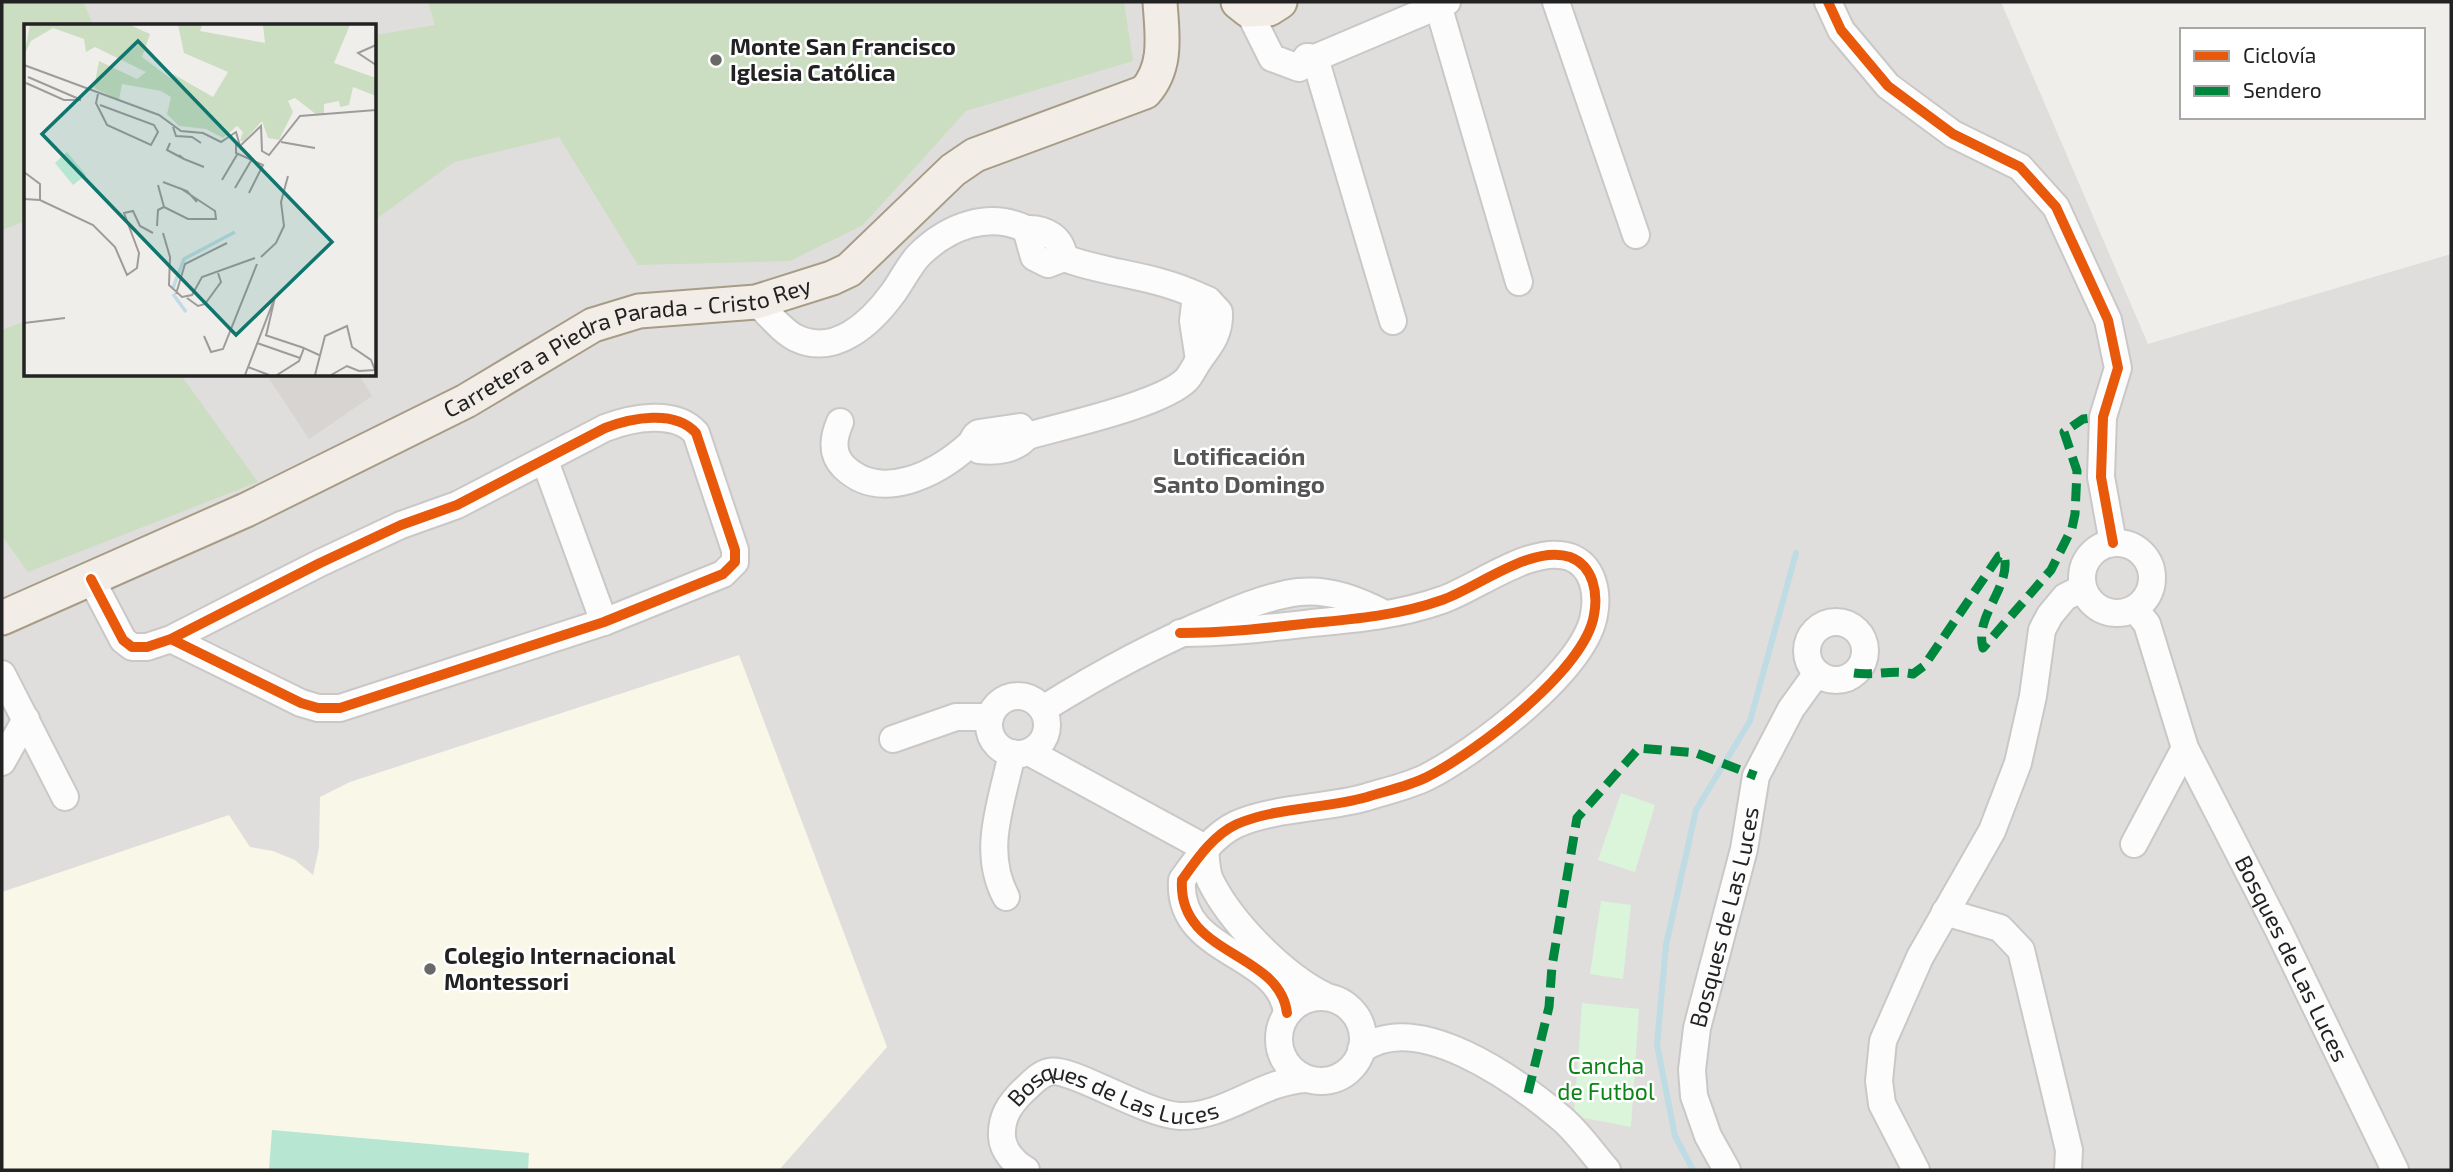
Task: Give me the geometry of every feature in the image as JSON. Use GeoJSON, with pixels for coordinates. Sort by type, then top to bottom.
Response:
{"type":"FeatureCollection","features":[{"type":"Feature","properties":{"kind":"main road","name":"Carretera a Piedra Parada - Cristo Rey"},"geometry":{"type":"LineString","coordinates":[[2,618],[246,510],[453,407],[593,325],[639,311],[756,302],[849,270],[953,170],[975,155],[1145,92],[1156,79],[1161,62],[1160,2]]}},
{"type":"Feature","properties":{"kind":"main road"},"geometry":{"type":"LineString","coordinates":[[1243,6],[1269,9],[1280,2]]}},
{"type":"Feature","properties":{"kind":"street"},"geometry":{"type":"LineString","coordinates":[[1556,2],[1636,235]]}},
{"type":"Feature","properties":{"kind":"street"},"geometry":{"type":"LineString","coordinates":[[1828,2],[1841,30],[1888,86],[1953,134],[2020,167],[2056,207],[2108,320],[2118,368],[2103,417],[2101,477],[2113,543]]}},
{"type":"Feature","properties":{"kind":"street"},"geometry":{"type":"LineString","coordinates":[[1311,57],[1442,3],[1519,282]]}},
{"type":"Feature","properties":{"kind":"street"},"geometry":{"type":"LineString","coordinates":[[1243,6],[1268,47],[1278,43],[1293,45],[1304,49],[1311,57],[1394,321]]}},
{"type":"Feature","properties":{"kind":"street"},"geometry":{"type":"LineString","coordinates":[[756,302],[795,338],[822,345],[844,340],[892,295],[919,256],[933,243],[966,225],[988,219],[1010,221],[1026,229],[1041,229],[1056,239],[1064,258],[1086,266],[1169,283],[1208,300],[1219,312],[1220,324],[1215,339],[1188,378],[1176,388],[1109,414],[1027,436],[1018,446],[979,450],[971,443],[920,478],[900,483],[866,483],[857,479],[838,461],[833,438],[840,422]]}},
{"type":"Feature","properties":{"kind":"street"},"geometry":{"type":"LineString","coordinates":[[91,579],[123,640],[132,647],[147,647],[171,639],[401,525],[457,505],[605,428],[628,420],[684,422],[696,433],[735,550],[735,562],[723,573],[604,622],[340,708],[318,708],[302,703],[171,639]]}},
{"type":"Feature","properties":{"kind":"street"},"geometry":{"type":"LineString","coordinates":[[545,461],[604,622]]}},
{"type":"Feature","properties":{"kind":"street"},"geometry":{"type":"LineString","coordinates":[[2113,543],[2125,543],[2139,550],[2151,566],[2150,593],[2135,609],[2123,613],[2108,612],[2089,599],[2083,589],[2085,563],[2093,553],[2113,543]]}},
{"type":"Feature","properties":{"kind":"street"},"geometry":{"type":"LineString","coordinates":[[1043,709],[1102,672],[1180,633],[1222,633],[1362,620],[1442,600],[1522,561],[1544,555],[1570,557],[1591,575],[1597,598],[1592,629],[1567,668],[1486,737],[1426,777],[1364,797],[1236,824],[1205,848],[1182,880],[1185,910],[1197,928],[1278,987],[1287,1013]]}},
{"type":"Feature","properties":{"kind":"street"},"geometry":{"type":"LineString","coordinates":[[1916,1170],[1882,1104],[1879,1081],[1882,1054],[1897,1003],[1992,831],[2018,763],[2033,696],[2042,630],[2065,597],[2083,589]]}},
{"type":"Feature","properties":{"kind":"street","name":"Bosques de Las Luces"},"geometry":{"type":"LineString","coordinates":[[2135,609],[2147,624],[2185,748],[2395,1170]]}},
{"type":"Feature","properties":{"kind":"street","name":"Bosques de Las Luces"},"geometry":{"type":"LineString","coordinates":[[1727,1170],[1708,1136],[1694,1096],[1692,1070],[1697,1028],[1741,862],[1756,776],[1791,709],[1816,673]]}},
{"type":"Feature","properties":{"kind":"street"},"geometry":{"type":"LineString","coordinates":[[2,674],[14,724],[65,797]]}},
{"type":"Feature","properties":{"kind":"street"},"geometry":{"type":"LineString","coordinates":[[1021,752],[1036,747],[1046,733],[1047,725],[1043,709],[1028,697],[1009,697],[994,708],[990,717],[991,736],[1003,750],[1021,752],[1205,848]]}},
{"type":"Feature","properties":{"kind":"street"},"geometry":{"type":"LineString","coordinates":[[893,739],[956,717],[990,717]]}},
{"type":"Feature","properties":{"kind":"street"},"geometry":{"type":"LineString","coordinates":[[2,762],[14,724]]}},
{"type":"Feature","properties":{"kind":"street"},"geometry":{"type":"LineString","coordinates":[[2134,844],[2185,748]]}},
{"type":"Feature","properties":{"kind":"street"},"geometry":{"type":"LineString","coordinates":[[1006,897],[996,877],[992,850],[1021,752]]}},
{"type":"Feature","properties":{"kind":"street"},"geometry":{"type":"LineString","coordinates":[[1205,848],[1209,878],[1252,938],[1297,979],[1325,996],[1338,999],[1358,1017],[1394,1036]]}},
{"type":"Feature","properties":{"kind":"street"},"geometry":{"type":"LineString","coordinates":[[1945,912],[2000,928],[2021,950],[2069,1150],[2068,1170]]}},
{"type":"Feature","properties":{"kind":"street"},"geometry":{"type":"LineString","coordinates":[[1325,996],[1298,1003],[1287,1013],[1281,1026],[1280,1046],[1287,1064],[1306,1079],[1331,1080],[1352,1068],[1362,1050],[1363,1030],[1358,1017]]}},
{"type":"Feature","properties":{"kind":"street"},"geometry":{"type":"LineString","coordinates":[[1362,1050],[1377,1040],[1394,1036],[1432,1040],[1504,1076],[1563,1119],[1607,1170]]}},
{"type":"Feature","properties":{"kind":"street","name":"Bosques de Las Luces"},"geometry":{"type":"LineString","coordinates":[[1254,1094],[1272,1069],[1280,1046]]}},
{"type":"Feature","properties":{"kind":"street","name":"Bosques de Las Luces"},"geometry":{"type":"LineString","coordinates":[[1026,1170],[1016,1165],[1002,1142],[1002,1121],[1010,1103],[1047,1072],[1063,1071],[1137,1106],[1180,1116],[1222,1110],[1279,1082],[1306,1079]]}},
{"type":"Feature","properties":{"kind":"shaded area"},"geometry":{"type":"Polygon","coordinates":[[[2,2],[2001,2],[2148,344],[2451,254],[2451,1170],[2,1170],[2,2]]]}},
{"type":"Feature","properties":{"kind":"shaded area","name":"Colegio Internacional Montessori"},"geometry":{"type":"Polygon","coordinates":[[[739,655],[887,1047],[779,1170],[2,1170],[2,892],[229,815],[250,847],[273,851],[295,860],[313,875],[319,848],[320,797],[350,782],[739,655]]]}},
{"type":"Feature","properties":{"kind":"green space"},"geometry":{"type":"Polygon","coordinates":[[[2,2],[83,2],[93,24],[24,24],[24,222],[2,230],[2,2]]]}},
{"type":"Feature","properties":{"kind":"green space"},"geometry":{"type":"Polygon","coordinates":[[[428,2],[1124,2],[1133,61],[966,111],[863,225],[790,261],[638,265],[559,137],[454,162],[376,219],[376,35],[435,25],[428,2]]]}},
{"type":"Feature","properties":{"kind":"green space"},"geometry":{"type":"Polygon","coordinates":[[[24,322],[24,376],[182,376],[258,482],[28,572],[2,536],[2,330],[24,322]]]}},
{"type":"Feature","properties":{"kind":"green space"},"geometry":{"type":"Polygon","coordinates":[[[1621,793],[1655,805],[1635,872],[1598,860],[1621,793]]]}},
{"type":"Feature","properties":{"kind":"green space"},"geometry":{"type":"Polygon","coordinates":[[[1601,901],[1631,905],[1623,979],[1590,974],[1601,901]]]}},
{"type":"Feature","properties":{"kind":"green space","name":"Cancha de Futbol"},"geometry":{"type":"Polygon","coordinates":[[[1582,1003],[1639,1009],[1631,1127],[1574,1116],[1582,1003]]]}},
{"type":"Feature","properties":{"kind":"green space"},"geometry":{"type":"Polygon","coordinates":[[[272,1130],[529,1153],[528,1170],[269,1170],[272,1130]]]}},
{"type":"Feature","properties":{"kind":"building"},"geometry":{"type":"Polygon","coordinates":[[[267,376],[359,376],[372,396],[309,439],[267,376]]]}},
{"type":"Feature","properties":{"kind":"waterway"},"geometry":{"type":"LineString","coordinates":[[1693,1170],[1675,1136],[1657,1045],[1666,945],[1696,810],[1750,721],[1796,553]]}},
{"type":"Feature","properties":{"kind":"marked path"},"geometry":{"type":"LineString","coordinates":[[1854,673],[1913,674],[1924,666],[1999,556],[2004,555],[2003,578],[1984,624],[1983,648],[2051,570],[2072,528],[2077,471],[2064,432],[2083,419],[2103,417]]}},
{"type":"Feature","properties":{"kind":"marked path"},"geometry":{"type":"LineString","coordinates":[[1528,1093],[1549,1007],[1552,966],[1577,818],[1639,748],[1696,753],[1756,776]]}},
{"type":"Feature","properties":{"kind":"cycle path"},"geometry":{"type":"LineString","coordinates":[[1828,2],[1841,30],[1888,86],[1953,134],[2020,167],[2056,207],[2108,320],[2118,368],[2103,417],[2101,477],[2113,543]]}},
{"type":"Feature","properties":{"kind":"cycle path"},"geometry":{"type":"LineString","coordinates":[[91,579],[123,640],[132,647],[147,647],[171,639],[401,525],[457,505],[605,428],[627,421],[652,418],[677,421],[696,433],[735,550],[735,562],[723,574],[604,622],[340,708],[318,708],[301,703],[171,639]]}},
{"type":"Feature","properties":{"kind":"cycle path"},"geometry":{"type":"LineString","coordinates":[[1180,633],[1263,628],[1394,613],[1442,600],[1522,562],[1555,555],[1578,561],[1592,582],[1594,615],[1586,637],[1571,660],[1526,707],[1472,749],[1427,777],[1405,786],[1351,801],[1268,814],[1237,824],[1213,841],[1182,880],[1185,905],[1195,924],[1211,939],[1267,977],[1280,993],[1287,1013]]}},
{"type":"Feature","properties":{"kind":"place","name":"Monte San Francisco Iglesia Católica"},"geometry":{"type":"Point","coordinates":[716,60]}},
{"type":"Feature","properties":{"kind":"place","name":"Colegio Internacional Montessori"},"geometry":{"type":"Point","coordinates":[430,969]}},
{"type":"Feature","properties":{"kind":"district","name":"Lotificación Santo Domingo"},"geometry":{"type":"Point","coordinates":[1239,471]}}]}
